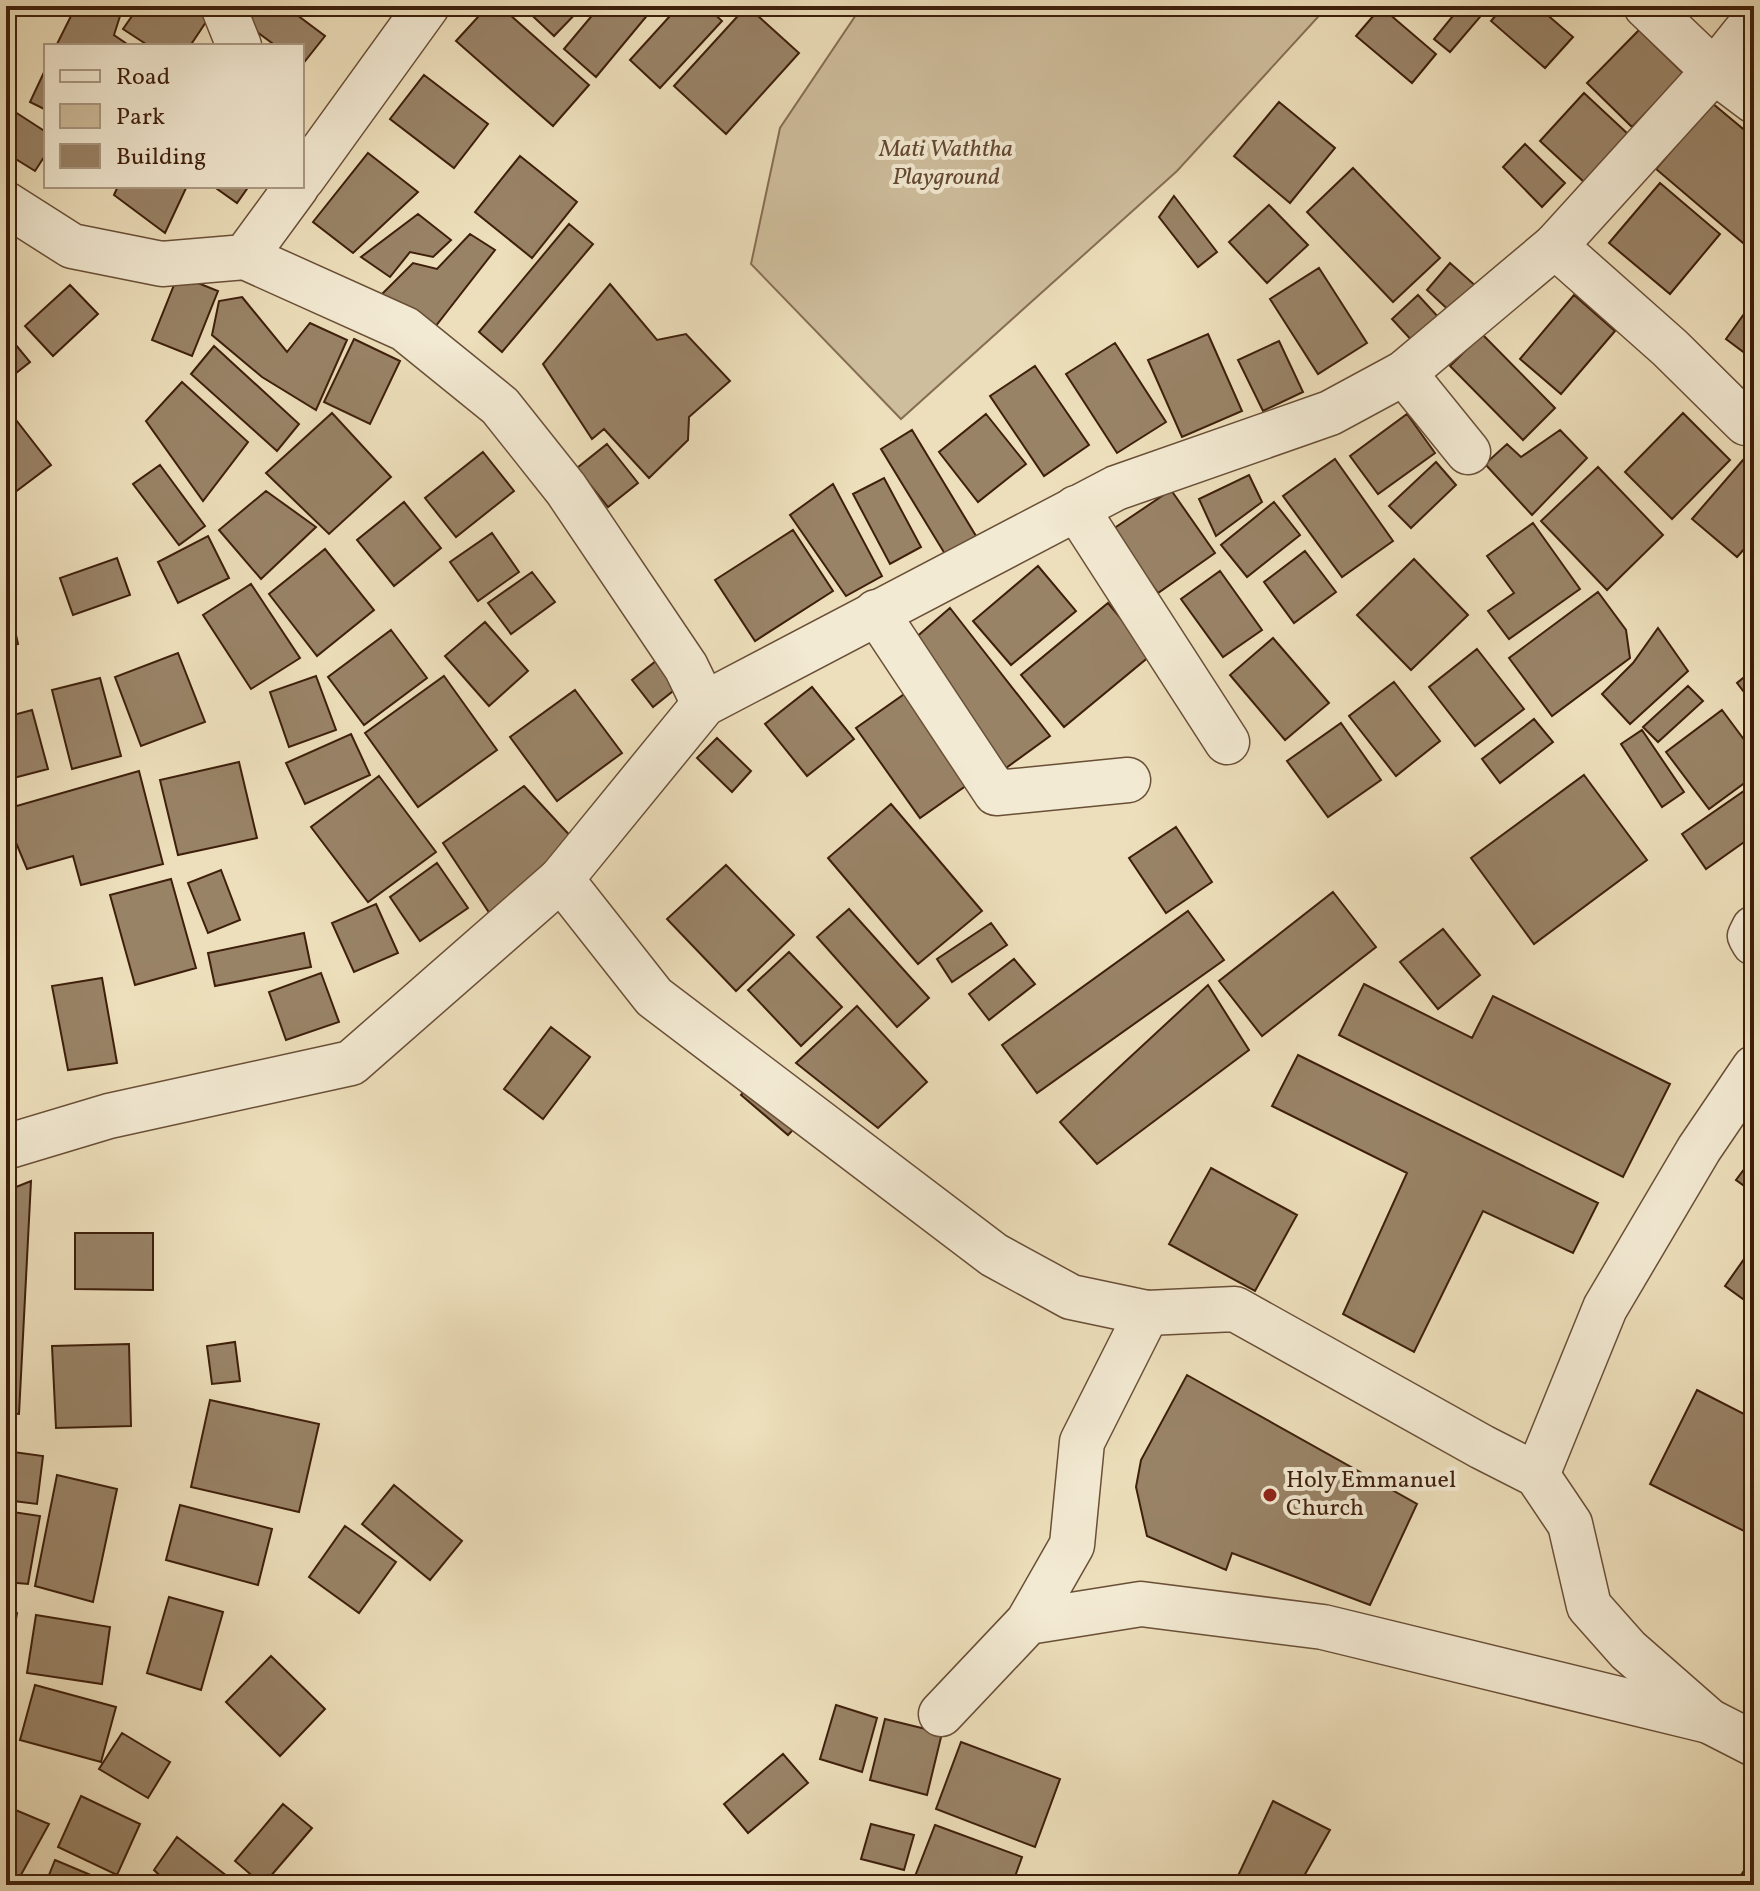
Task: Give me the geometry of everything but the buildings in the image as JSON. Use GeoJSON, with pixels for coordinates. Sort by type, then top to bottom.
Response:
{"type":"FeatureCollection","features":[{"type":"Feature","properties":{"kind":"street"},"geometry":{"type":"LineString","coordinates":[[223,6],[238,44]]}},
{"type":"Feature","properties":{"kind":"street"},"geometry":{"type":"LineString","coordinates":[[304,176],[427,6]]}},
{"type":"Feature","properties":{"kind":"street"},"geometry":{"type":"LineString","coordinates":[[1646,6],[1714,71],[1754,101]]}},
{"type":"Feature","properties":{"kind":"street"},"geometry":{"type":"LineString","coordinates":[[6,1147],[109,1116],[351,1063],[561,879],[704,704],[1116,488],[1330,413],[1404,373],[1555,246],[1714,71],[1754,21]]}},
{"type":"Feature","properties":{"kind":"street"},"geometry":{"type":"LineString","coordinates":[[245,257],[296,188]]}},
{"type":"Feature","properties":{"kind":"street"},"geometry":{"type":"LineString","coordinates":[[6,204],[72,246],[162,264],[245,257],[405,329],[500,406],[566,489],[686,667],[704,704]]}},
{"type":"Feature","properties":{"kind":"street"},"geometry":{"type":"LineString","coordinates":[[1555,246],[1670,348],[1746,423]]}},
{"type":"Feature","properties":{"kind":"street"},"geometry":{"type":"LineString","coordinates":[[1404,373],[1468,452]]}},
{"type":"Feature","properties":{"kind":"street"},"geometry":{"type":"LineString","coordinates":[[1076,508],[1227,742]]}},
{"type":"Feature","properties":{"kind":"street"},"geometry":{"type":"LineString","coordinates":[[876,612],[996,793],[1128,780]]}},
{"type":"Feature","properties":{"kind":"street"},"geometry":{"type":"LineString","coordinates":[[561,879],[654,997],[994,1255],[1071,1297],[1147,1313],[1235,1309],[1537,1475],[1570,1524],[1589,1606],[1628,1650],[1709,1721]]}},
{"type":"Feature","properties":{"kind":"street"},"geometry":{"type":"LineString","coordinates":[[1754,928],[1750,936],[1754,943]]}},
{"type":"Feature","properties":{"kind":"street"},"geometry":{"type":"LineString","coordinates":[[1537,1475],[1605,1308],[1699,1149],[1754,1068]]}},
{"type":"Feature","properties":{"kind":"street"},"geometry":{"type":"LineString","coordinates":[[941,1714],[1028,1622],[1072,1545],[1082,1442],[1147,1313]]}},
{"type":"Feature","properties":{"kind":"street"},"geometry":{"type":"LineString","coordinates":[[1028,1622],[1141,1604],[1323,1627],[1709,1721],[1754,1744]]}},
{"type":"Feature","properties":{"kind":"green space","name":"Mati Waththa Playground"},"geometry":{"type":"Polygon","coordinates":[[[862,6],[1328,6],[1177,171],[901,419],[751,264],[780,128],[862,6]]]}},
{"type":"Feature","properties":{"kind":"place","name":"Holy Emmanuel Church"},"geometry":{"type":"Point","coordinates":[1270,1495]}}]}
